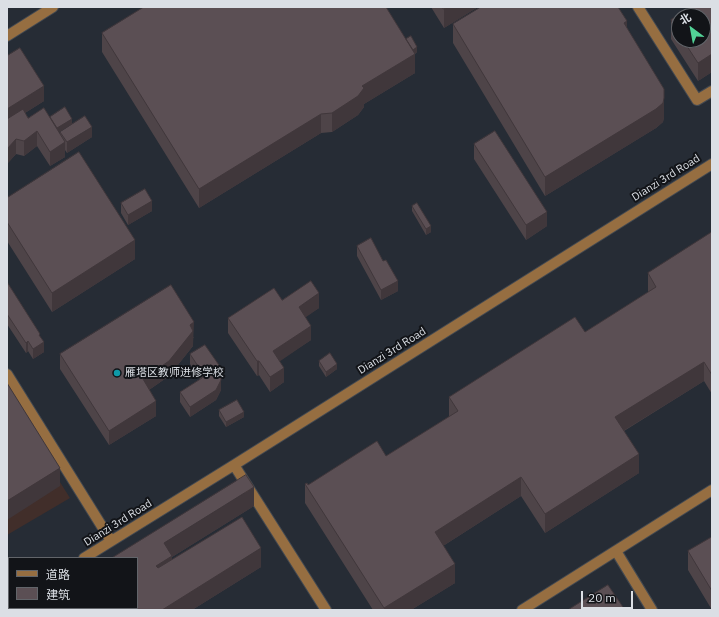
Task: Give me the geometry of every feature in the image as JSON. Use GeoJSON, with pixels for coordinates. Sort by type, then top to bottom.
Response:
{"type":"FeatureCollection","features":[{"type":"Feature","properties":{"kind":"street"},"geometry":{"type":"LineString","coordinates":[[7,36],[53,7]]}},
{"type":"Feature","properties":{"kind":"street"},"geometry":{"type":"LineString","coordinates":[[638,7],[697,100],[712,91]]}},
{"type":"Feature","properties":{"kind":"street","name":"Dianzi 3rd Road"},"geometry":{"type":"LineString","coordinates":[[86,557],[712,164]]}},
{"type":"Feature","properties":{"kind":"street"},"geometry":{"type":"LineString","coordinates":[[7,374],[111,541]]}},
{"type":"Feature","properties":{"kind":"street"},"geometry":{"type":"LineString","coordinates":[[234,465],[326,610]]}},
{"type":"Feature","properties":{"kind":"street"},"geometry":{"type":"LineString","coordinates":[[522,610],[712,490]]}},
{"type":"Feature","properties":{"kind":"street"},"geometry":{"type":"LineString","coordinates":[[616,551],[652,610]]}},
{"type":"Feature","properties":{"kind":"shaded area"},"geometry":{"type":"Polygon","coordinates":[[[7,398],[70,498],[7,535],[7,398]]]}},
{"type":"Feature","properties":{"kind":"building"},"geometry":{"type":"Polygon","coordinates":[[[144,7],[386,7],[415,54],[362,86],[364,88],[358,96],[332,113],[321,114],[199,189],[102,33],[144,7]]]}},
{"type":"Feature","properties":{"kind":"building"},"geometry":{"type":"Polygon","coordinates":[[[481,7],[618,7],[627,21],[624,23],[664,89],[663,103],[656,109],[545,177],[453,24],[481,7]]]}},
{"type":"Feature","properties":{"kind":"building"},"geometry":{"type":"Polygon","coordinates":[[[712,7],[712,54],[698,63],[688,48],[711,48],[711,8],[690,8],[712,7]]]}},
{"type":"Feature","properties":{"kind":"building"},"geometry":{"type":"Polygon","coordinates":[[[411,36],[417,47],[413,50],[406,39],[411,36]]]}},
{"type":"Feature","properties":{"kind":"building"},"geometry":{"type":"Polygon","coordinates":[[[20,48],[44,86],[7,109],[7,56],[20,48]]]}},
{"type":"Feature","properties":{"kind":"building"},"geometry":{"type":"Polygon","coordinates":[[[65,107],[72,119],[57,128],[50,117],[65,107]]]}},
{"type":"Feature","properties":{"kind":"building"},"geometry":{"type":"Polygon","coordinates":[[[44,108],[65,142],[50,152],[37,131],[24,141],[16,139],[7,149],[7,119],[23,109],[28,118],[44,108]]]}},
{"type":"Feature","properties":{"kind":"building"},"geometry":{"type":"Polygon","coordinates":[[[85,116],[92,127],[67,142],[60,132],[85,116]]]}},
{"type":"Feature","properties":{"kind":"building"},"geometry":{"type":"Polygon","coordinates":[[[495,131],[547,212],[526,225],[474,144],[495,131]]]}},
{"type":"Feature","properties":{"kind":"building"},"geometry":{"type":"Polygon","coordinates":[[[79,152],[135,240],[52,293],[7,222],[7,198],[79,152]]]}},
{"type":"Feature","properties":{"kind":"building"},"geometry":{"type":"Polygon","coordinates":[[[145,189],[152,201],[128,215],[121,203],[145,189]]]}},
{"type":"Feature","properties":{"kind":"building"},"geometry":{"type":"Polygon","coordinates":[[[417,203],[431,226],[426,229],[412,206],[417,203]]]}},
{"type":"Feature","properties":{"kind":"building"},"geometry":{"type":"Polygon","coordinates":[[[712,232],[712,375],[704,362],[615,417],[639,454],[545,514],[521,477],[435,532],[455,564],[384,608],[305,484],[307,483],[308,485],[377,441],[386,456],[458,411],[449,397],[575,317],[585,332],[656,287],[648,273],[712,232]]]}},
{"type":"Feature","properties":{"kind":"building"},"geometry":{"type":"Polygon","coordinates":[[[371,238],[383,261],[386,260],[398,281],[381,290],[357,246],[371,238]]]}},
{"type":"Feature","properties":{"kind":"building"},"geometry":{"type":"Polygon","coordinates":[[[311,281],[319,293],[299,307],[311,326],[273,351],[284,368],[270,377],[259,361],[257,361],[228,318],[274,288],[282,300],[311,281]]]}},
{"type":"Feature","properties":{"kind":"building"},"geometry":{"type":"Polygon","coordinates":[[[7,282],[44,342],[33,349],[28,341],[26,343],[7,314],[7,282]]]}},
{"type":"Feature","properties":{"kind":"building","name":"雁塔区教师进修学校"},"geometry":{"type":"Polygon","coordinates":[[[171,285],[194,322],[190,325],[193,331],[169,361],[143,379],[156,401],[109,431],[60,354],[171,285]]]}},
{"type":"Feature","properties":{"kind":"building"},"geometry":{"type":"Polygon","coordinates":[[[205,345],[221,368],[221,380],[216,390],[190,407],[180,392],[202,378],[204,375],[190,354],[205,345]]]}},
{"type":"Feature","properties":{"kind":"building"},"geometry":{"type":"Polygon","coordinates":[[[330,353],[337,364],[326,372],[319,361],[330,353]]]}},
{"type":"Feature","properties":{"kind":"building"},"geometry":{"type":"Polygon","coordinates":[[[7,383],[60,468],[7,501],[7,383]]]}},
{"type":"Feature","properties":{"kind":"building"},"geometry":{"type":"Polygon","coordinates":[[[237,400],[244,412],[226,422],[219,410],[237,400]]]}},
{"type":"Feature","properties":{"kind":"building"},"geometry":{"type":"Polygon","coordinates":[[[246,475],[254,487],[164,543],[172,556],[156,566],[158,568],[242,517],[261,548],[162,610],[97,610],[138,609],[138,557],[114,557],[246,475]]]}},
{"type":"Feature","properties":{"kind":"building"},"geometry":{"type":"Polygon","coordinates":[[[712,537],[712,591],[688,551],[712,537]]]}},
{"type":"Feature","properties":{"kind":"building"},"geometry":{"type":"Polygon","coordinates":[[[608,585],[625,610],[568,610],[608,585]]]}},
{"type":"Feature","properties":{"kind":"building"},"geometry":{"type":"Polygon","coordinates":[[[30,609],[63,609],[61,610],[29,610],[30,609]]]}},
{"type":"Feature","properties":{"kind":"place","name":"雁塔区教师进修学校"},"geometry":{"type":"Point","coordinates":[117,373]}}]}
